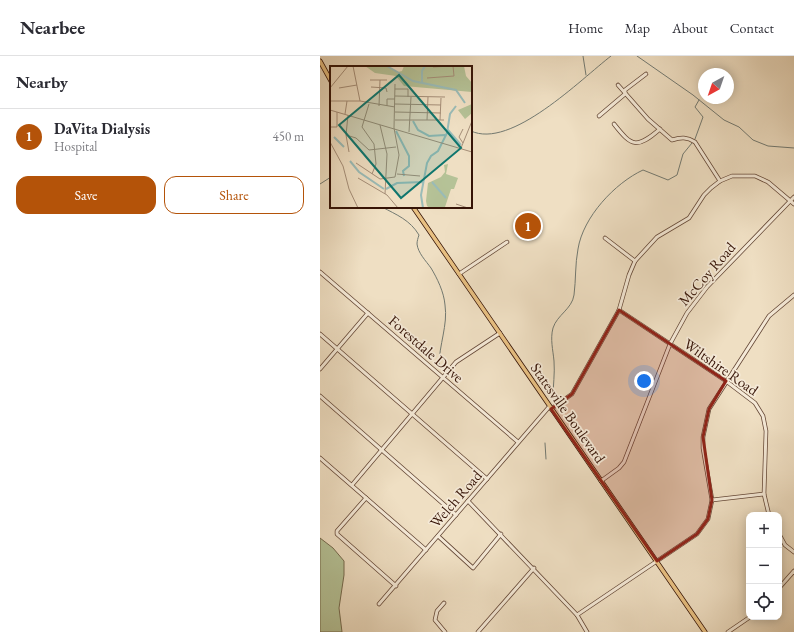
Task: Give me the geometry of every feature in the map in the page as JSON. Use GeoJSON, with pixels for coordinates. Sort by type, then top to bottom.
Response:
{"type":"FeatureCollection","features":[{"type":"Feature","properties":{"kind":"main road"},"geometry":{"type":"LineString","coordinates":[[320,61],[330,79]]}},
{"type":"Feature","properties":{"kind":"main road","name":"Statesville Boulevard"},"geometry":{"type":"LineString","coordinates":[[414,208],[705,632]]}},
{"type":"Feature","properties":{"kind":"street"},"geometry":{"type":"LineString","coordinates":[[599,116],[625,94],[626,90],[646,74]]}},
{"type":"Feature","properties":{"kind":"street"},"geometry":{"type":"LineString","coordinates":[[618,85],[625,94],[672,140],[681,137],[691,139],[696,142],[720,181],[732,176],[755,176],[768,182],[794,204]]}},
{"type":"Feature","properties":{"kind":"street"},"geometry":{"type":"LineString","coordinates":[[614,124],[626,139],[634,143],[641,142],[660,129]]}},
{"type":"Feature","properties":{"kind":"street","name":"Welch Road"},"geometry":{"type":"LineString","coordinates":[[379,604],[518,442],[550,408],[572,394],[619,310],[628,276],[635,261],[657,237],[689,218],[704,195],[720,181]]}},
{"type":"Feature","properties":{"kind":"street","name":"McCoy Road"},"geometry":{"type":"LineString","coordinates":[[601,481],[619,468],[624,462],[670,344],[687,313],[700,295],[794,197]]}},
{"type":"Feature","properties":{"kind":"street"},"geometry":{"type":"LineString","coordinates":[[605,238],[635,261]]}},
{"type":"Feature","properties":{"kind":"street"},"geometry":{"type":"LineString","coordinates":[[459,274],[507,242]]}},
{"type":"Feature","properties":{"kind":"street","name":"Forestdale Drive"},"geometry":{"type":"LineString","coordinates":[[320,272],[518,442]]}},
{"type":"Feature","properties":{"kind":"street"},"geometry":{"type":"LineString","coordinates":[[577,615],[657,562],[696,534],[708,519],[712,500],[703,436],[709,409],[769,316],[794,295]]}},
{"type":"Feature","properties":{"kind":"street","name":"Wiltshire Road"},"geometry":{"type":"LineString","coordinates":[[619,310],[726,381],[755,403],[765,423],[767,442],[764,494],[768,512]]}},
{"type":"Feature","properties":{"kind":"street"},"geometry":{"type":"LineString","coordinates":[[320,369],[368,313]]}},
{"type":"Feature","properties":{"kind":"street"},"geometry":{"type":"LineString","coordinates":[[352,485],[456,362],[500,333]]}},
{"type":"Feature","properties":{"kind":"street"},"geometry":{"type":"LineString","coordinates":[[320,334],[487,479]]}},
{"type":"Feature","properties":{"kind":"street"},"geometry":{"type":"LineString","coordinates":[[320,396],[456,515]]}},
{"type":"Feature","properties":{"kind":"street"},"geometry":{"type":"LineString","coordinates":[[320,458],[426,550]]}},
{"type":"Feature","properties":{"kind":"street"},"geometry":{"type":"LineString","coordinates":[[712,500],[764,494]]}},
{"type":"Feature","properties":{"kind":"street"},"geometry":{"type":"LineString","coordinates":[[366,498],[337,531],[337,534],[396,586]]}},
{"type":"Feature","properties":{"kind":"street"},"geometry":{"type":"LineString","coordinates":[[468,501],[534,568],[577,615],[587,632]]}},
{"type":"Feature","properties":{"kind":"street"},"geometry":{"type":"LineString","coordinates":[[438,536],[473,568],[501,534]]}},
{"type":"Feature","properties":{"kind":"street"},"geometry":{"type":"LineString","coordinates":[[782,540],[785,545],[794,552]]}},
{"type":"Feature","properties":{"kind":"street"},"geometry":{"type":"LineString","coordinates":[[478,632],[534,568]]}},
{"type":"Feature","properties":{"kind":"street"},"geometry":{"type":"LineString","coordinates":[[782,585],[794,571]]}},
{"type":"Feature","properties":{"kind":"street"},"geometry":{"type":"LineString","coordinates":[[444,603],[438,611],[435,620],[445,632]]}},
{"type":"Feature","properties":{"kind":"street"},"geometry":{"type":"LineString","coordinates":[[728,632],[746,620]]}},
{"type":"Feature","properties":{"kind":"highlighted area"},"geometry":{"type":"Polygon","coordinates":[[[619,310],[726,381],[709,409],[703,437],[712,500],[708,519],[697,534],[657,561],[551,409],[572,394],[619,310]]]}},
{"type":"Feature","properties":{"kind":"green space"},"geometry":{"type":"Polygon","coordinates":[[[320,538],[333,548],[344,561],[344,575],[339,608],[342,632],[320,632],[320,538]]]}},
{"type":"Feature","properties":{"kind":"waterway"},"geometry":{"type":"LineString","coordinates":[[583,56],[586,75]]}},
{"type":"Feature","properties":{"kind":"waterway"},"geometry":{"type":"LineString","coordinates":[[472,131],[487,134],[506,131],[525,122],[564,95],[611,56]]}},
{"type":"Feature","properties":{"kind":"waterway"},"geometry":{"type":"LineString","coordinates":[[637,56],[693,95],[724,120],[739,127],[753,140],[768,146],[794,148]]}},
{"type":"Feature","properties":{"kind":"waterway"},"geometry":{"type":"LineString","coordinates":[[695,139],[703,117],[695,107],[698,102]]}},
{"type":"Feature","properties":{"kind":"waterway"},"geometry":{"type":"LineString","coordinates":[[553,398],[554,366],[552,332],[555,323],[573,300],[576,260],[581,237],[586,225],[593,213],[611,192],[632,176],[643,170],[668,180],[677,175],[683,154],[692,143]]}},
{"type":"Feature","properties":{"kind":"waterway"},"geometry":{"type":"LineString","coordinates":[[320,184],[330,178]]}},
{"type":"Feature","properties":{"kind":"waterway"},"geometry":{"type":"LineString","coordinates":[[384,208],[403,218],[412,225],[419,235],[417,241],[419,251],[431,268],[442,290],[446,312],[439,365]]}},
{"type":"Feature","properties":{"kind":"waterway"},"geometry":{"type":"LineString","coordinates":[[545,443],[546,459]]}},
{"type":"Feature","properties":{"kind":"place","name":"DaVita Dialysis"},"geometry":{"type":"Point","coordinates":[528,226]}}]}
